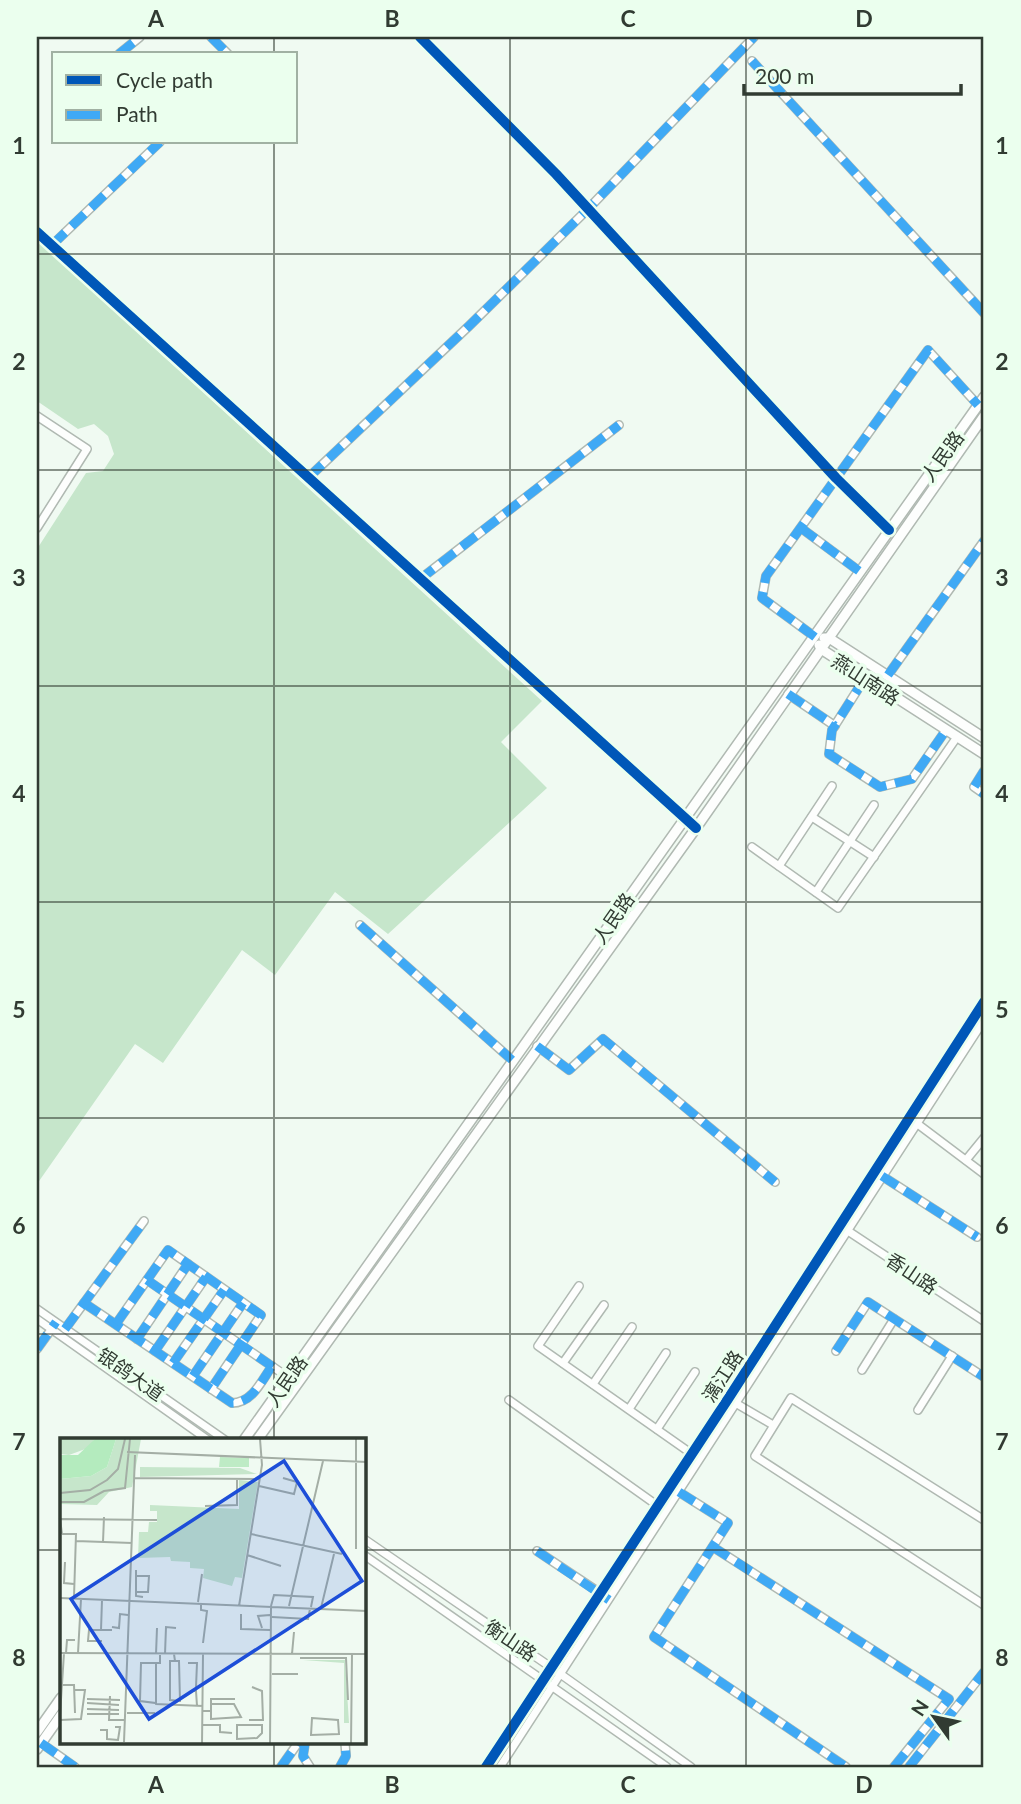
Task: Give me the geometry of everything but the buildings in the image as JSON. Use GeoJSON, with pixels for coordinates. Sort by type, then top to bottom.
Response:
{"type":"FeatureCollection","features":[{"type":"Feature","properties":{"kind":"main road","name":"人民路"},"geometry":{"type":"LineString","coordinates":[[245,1438],[984,397]]}},
{"type":"Feature","properties":{"kind":"main road","name":"人民路"},"geometry":{"type":"LineString","coordinates":[[258,1438],[537,1046],[696,828],[984,416]]}},
{"type":"Feature","properties":{"kind":"main road","name":"燕山南路"},"geometry":{"type":"LineString","coordinates":[[815,637],[829,638],[984,738]]}},
{"type":"Feature","properties":{"kind":"main road","name":"燕山南路"},"geometry":{"type":"LineString","coordinates":[[815,637],[821,649],[984,754]]}},
{"type":"Feature","properties":{"kind":"main road"},"geometry":{"type":"LineString","coordinates":[[37,1732],[60,1700]]}},
{"type":"Feature","properties":{"kind":"main road"},"geometry":{"type":"LineString","coordinates":[[38,1744],[60,1716]]}},
{"type":"Feature","properties":{"kind":"street"},"geometry":{"type":"LineString","coordinates":[[121,52],[139,37]]}},
{"type":"Feature","properties":{"kind":"street"},"geometry":{"type":"LineString","coordinates":[[211,37],[226,52]]}},
{"type":"Feature","properties":{"kind":"street"},"geometry":{"type":"LineString","coordinates":[[420,37],[588,209],[836,478],[889,530]]}},
{"type":"Feature","properties":{"kind":"street"},"geometry":{"type":"LineString","coordinates":[[309,477],[588,209],[754,37]]}},
{"type":"Feature","properties":{"kind":"street"},"geometry":{"type":"LineString","coordinates":[[752,61],[984,313]]}},
{"type":"Feature","properties":{"kind":"street"},"geometry":{"type":"LineString","coordinates":[[52,245],[158,144]]}},
{"type":"Feature","properties":{"kind":"street"},"geometry":{"type":"LineString","coordinates":[[37,232],[696,828]]}},
{"type":"Feature","properties":{"kind":"street"},"geometry":{"type":"LineString","coordinates":[[815,637],[762,598],[766,576],[928,351],[978,405]]}},
{"type":"Feature","properties":{"kind":"street"},"geometry":{"type":"LineString","coordinates":[[37,416],[87,449],[37,528]]}},
{"type":"Feature","properties":{"kind":"street"},"geometry":{"type":"LineString","coordinates":[[419,580],[619,425]]}},
{"type":"Feature","properties":{"kind":"street"},"geometry":{"type":"LineString","coordinates":[[800,528],[859,571]]}},
{"type":"Feature","properties":{"kind":"street"},"geometry":{"type":"LineString","coordinates":[[888,675],[984,541]]}},
{"type":"Feature","properties":{"kind":"street"},"geometry":{"type":"LineString","coordinates":[[865,678],[832,730],[829,754],[880,787],[912,779],[946,730]]}},
{"type":"Feature","properties":{"kind":"street"},"geometry":{"type":"LineString","coordinates":[[788,694],[835,726]]}},
{"type":"Feature","properties":{"kind":"street"},"geometry":{"type":"LineString","coordinates":[[751,847],[838,908],[957,737]]}},
{"type":"Feature","properties":{"kind":"street"},"geometry":{"type":"LineString","coordinates":[[984,771],[974,787],[984,794]]}},
{"type":"Feature","properties":{"kind":"street"},"geometry":{"type":"LineString","coordinates":[[779,866],[832,786]]}},
{"type":"Feature","properties":{"kind":"street"},"geometry":{"type":"LineString","coordinates":[[816,892],[874,805]]}},
{"type":"Feature","properties":{"kind":"street"},"geometry":{"type":"LineString","coordinates":[[812,817],[874,857]]}},
{"type":"Feature","properties":{"kind":"street"},"geometry":{"type":"LineString","coordinates":[[360,925],[512,1060]]}},
{"type":"Feature","properties":{"kind":"street","name":"漓江路"},"geometry":{"type":"LineString","coordinates":[[500,1767],[679,1492],[732,1401],[844,1228],[909,1118],[984,1002]]}},
{"type":"Feature","properties":{"kind":"street","name":"漓江路"},"geometry":{"type":"LineString","coordinates":[[844,1228],[882,1176],[984,1020]]}},
{"type":"Feature","properties":{"kind":"street"},"geometry":{"type":"LineString","coordinates":[[537,1046],[569,1070],[603,1039],[775,1182]]}},
{"type":"Feature","properties":{"kind":"street"},"geometry":{"type":"LineString","coordinates":[[909,1118],[984,1174]]}},
{"type":"Feature","properties":{"kind":"street"},"geometry":{"type":"LineString","coordinates":[[966,1160],[984,1139]]}},
{"type":"Feature","properties":{"kind":"street"},"geometry":{"type":"LineString","coordinates":[[882,1176],[977,1237]]}},
{"type":"Feature","properties":{"kind":"street"},"geometry":{"type":"LineString","coordinates":[[65,1329],[144,1221]]}},
{"type":"Feature","properties":{"kind":"street","name":"香山路"},"geometry":{"type":"LineString","coordinates":[[844,1228],[984,1321]]}},
{"type":"Feature","properties":{"kind":"street"},"geometry":{"type":"LineString","coordinates":[[116,1324],[167,1250],[188,1264],[261,1315],[211,1389]]}},
{"type":"Feature","properties":{"kind":"street"},"geometry":{"type":"LineString","coordinates":[[137,1339],[188,1264]]}},
{"type":"Feature","properties":{"kind":"street"},"geometry":{"type":"LineString","coordinates":[[155,1351],[206,1277]]}},
{"type":"Feature","properties":{"kind":"street"},"geometry":{"type":"LineString","coordinates":[[147,1280],[289,1378]]}},
{"type":"Feature","properties":{"kind":"street"},"geometry":{"type":"LineString","coordinates":[[579,1286],[538,1346],[692,1454]]}},
{"type":"Feature","properties":{"kind":"street"},"geometry":{"type":"LineString","coordinates":[[173,1363],[224,1290]]}},
{"type":"Feature","properties":{"kind":"street"},"geometry":{"type":"LineString","coordinates":[[836,1351],[868,1302],[983,1375]]}},
{"type":"Feature","properties":{"kind":"street"},"geometry":{"type":"LineString","coordinates":[[84,1303],[232,1403],[242,1403],[248,1399],[272,1366]]}},
{"type":"Feature","properties":{"kind":"street"},"geometry":{"type":"LineString","coordinates":[[193,1377],[243,1303]]}},
{"type":"Feature","properties":{"kind":"street"},"geometry":{"type":"LineString","coordinates":[[563,1363],[604,1305]]}},
{"type":"Feature","properties":{"kind":"street","name":"银鸽大道"},"geometry":{"type":"LineString","coordinates":[[37,1309],[54,1326],[205,1438]]}},
{"type":"Feature","properties":{"kind":"street","name":"银鸽大道"},"geometry":{"type":"LineString","coordinates":[[37,1319],[65,1329],[222,1438]]}},
{"type":"Feature","properties":{"kind":"street"},"geometry":{"type":"LineString","coordinates":[[862,1370],[894,1319]]}},
{"type":"Feature","properties":{"kind":"street"},"geometry":{"type":"LineString","coordinates":[[37,1349],[54,1326]]}},
{"type":"Feature","properties":{"kind":"street"},"geometry":{"type":"LineString","coordinates":[[593,1384],[632,1327]]}},
{"type":"Feature","properties":{"kind":"street"},"geometry":{"type":"LineString","coordinates":[[629,1409],[666,1353]]}},
{"type":"Feature","properties":{"kind":"street"},"geometry":{"type":"LineString","coordinates":[[918,1410],[952,1356]]}},
{"type":"Feature","properties":{"kind":"street"},"geometry":{"type":"LineString","coordinates":[[657,1429],[695,1372]]}},
{"type":"Feature","properties":{"kind":"street"},"geometry":{"type":"LineString","coordinates":[[984,1520],[791,1398],[755,1456],[984,1605]]}},
{"type":"Feature","properties":{"kind":"street"},"geometry":{"type":"LineString","coordinates":[[509,1400],[658,1506]]}},
{"type":"Feature","properties":{"kind":"street"},"geometry":{"type":"LineString","coordinates":[[732,1401],[773,1425]]}},
{"type":"Feature","properties":{"kind":"street","name":"漓江路"},"geometry":{"type":"LineString","coordinates":[[486,1767],[692,1454],[732,1401]]}},
{"type":"Feature","properties":{"kind":"street"},"geometry":{"type":"LineString","coordinates":[[679,1492],[728,1523],[654,1637],[846,1767]]}},
{"type":"Feature","properties":{"kind":"street","name":"衡山路"},"geometry":{"type":"LineString","coordinates":[[366,1540],[691,1767]]}},
{"type":"Feature","properties":{"kind":"street"},"geometry":{"type":"LineString","coordinates":[[713,1547],[949,1699],[894,1767]]}},
{"type":"Feature","properties":{"kind":"street"},"geometry":{"type":"LineString","coordinates":[[537,1551],[609,1600]]}},
{"type":"Feature","properties":{"kind":"street","name":"衡山路"},"geometry":{"type":"LineString","coordinates":[[366,1556],[667,1767]]}},
{"type":"Feature","properties":{"kind":"street"},"geometry":{"type":"LineString","coordinates":[[909,1767],[984,1672]]}},
{"type":"Feature","properties":{"kind":"street"},"geometry":{"type":"LineString","coordinates":[[38,1744],[75,1767]]}},
{"type":"Feature","properties":{"kind":"street"},"geometry":{"type":"LineString","coordinates":[[281,1767],[299,1744]]}},
{"type":"Feature","properties":{"kind":"street"},"geometry":{"type":"LineString","coordinates":[[299,1744],[310,1767]]}},
{"type":"Feature","properties":{"kind":"street"},"geometry":{"type":"LineString","coordinates":[[344,1766],[345,1744]]}},
{"type":"Feature","properties":{"kind":"green space"},"geometry":{"type":"Polygon","coordinates":[[[37,241],[542,701],[501,742],[547,788],[388,934],[335,892],[275,975],[242,950],[163,1063],[135,1044],[37,1184],[37,549],[86,473],[103,471],[114,454],[108,436],[94,424],[78,429],[37,401],[37,241]]]}},
{"type":"Feature","properties":{"kind":"marked path"},"geometry":{"type":"LineString","coordinates":[[121,52],[140,37]]}},
{"type":"Feature","properties":{"kind":"marked path"},"geometry":{"type":"LineString","coordinates":[[211,37],[226,52]]}},
{"type":"Feature","properties":{"kind":"marked path"},"geometry":{"type":"LineString","coordinates":[[309,477],[588,209],[754,37]]}},
{"type":"Feature","properties":{"kind":"marked path"},"geometry":{"type":"LineString","coordinates":[[752,61],[984,313]]}},
{"type":"Feature","properties":{"kind":"marked path"},"geometry":{"type":"LineString","coordinates":[[52,245],[158,144]]}},
{"type":"Feature","properties":{"kind":"marked path"},"geometry":{"type":"LineString","coordinates":[[815,637],[762,598],[766,576],[928,350],[978,405]]}},
{"type":"Feature","properties":{"kind":"marked path"},"geometry":{"type":"LineString","coordinates":[[419,580],[619,425]]}},
{"type":"Feature","properties":{"kind":"marked path"},"geometry":{"type":"LineString","coordinates":[[801,528],[859,571]]}},
{"type":"Feature","properties":{"kind":"marked path"},"geometry":{"type":"LineString","coordinates":[[888,675],[984,541]]}},
{"type":"Feature","properties":{"kind":"marked path"},"geometry":{"type":"LineString","coordinates":[[865,678],[832,730],[829,754],[880,787],[912,779],[946,730]]}},
{"type":"Feature","properties":{"kind":"marked path"},"geometry":{"type":"LineString","coordinates":[[788,694],[835,726]]}},
{"type":"Feature","properties":{"kind":"marked path"},"geometry":{"type":"LineString","coordinates":[[984,771],[974,787],[984,794]]}},
{"type":"Feature","properties":{"kind":"marked path"},"geometry":{"type":"LineString","coordinates":[[360,925],[512,1060]]}},
{"type":"Feature","properties":{"kind":"marked path"},"geometry":{"type":"LineString","coordinates":[[537,1046],[569,1070],[603,1039],[775,1182]]}},
{"type":"Feature","properties":{"kind":"marked path"},"geometry":{"type":"LineString","coordinates":[[882,1176],[977,1237]]}},
{"type":"Feature","properties":{"kind":"marked path"},"geometry":{"type":"LineString","coordinates":[[65,1329],[144,1221]]}},
{"type":"Feature","properties":{"kind":"marked path"},"geometry":{"type":"LineString","coordinates":[[116,1324],[168,1250],[261,1315],[211,1389]]}},
{"type":"Feature","properties":{"kind":"marked path"},"geometry":{"type":"LineString","coordinates":[[137,1339],[188,1264]]}},
{"type":"Feature","properties":{"kind":"marked path"},"geometry":{"type":"LineString","coordinates":[[155,1351],[206,1277]]}},
{"type":"Feature","properties":{"kind":"marked path"},"geometry":{"type":"LineString","coordinates":[[147,1280],[289,1378]]}},
{"type":"Feature","properties":{"kind":"marked path"},"geometry":{"type":"LineString","coordinates":[[173,1363],[224,1290]]}},
{"type":"Feature","properties":{"kind":"marked path"},"geometry":{"type":"LineString","coordinates":[[836,1351],[868,1302],[984,1377]]}},
{"type":"Feature","properties":{"kind":"marked path"},"geometry":{"type":"LineString","coordinates":[[84,1303],[232,1403],[251,1396],[272,1366]]}},
{"type":"Feature","properties":{"kind":"marked path"},"geometry":{"type":"LineString","coordinates":[[193,1376],[243,1303]]}},
{"type":"Feature","properties":{"kind":"marked path"},"geometry":{"type":"LineString","coordinates":[[37,1349],[56,1322]]}},
{"type":"Feature","properties":{"kind":"marked path"},"geometry":{"type":"LineString","coordinates":[[679,1492],[728,1523],[654,1637],[846,1767]]}},
{"type":"Feature","properties":{"kind":"marked path"},"geometry":{"type":"LineString","coordinates":[[713,1547],[949,1699],[894,1767]]}},
{"type":"Feature","properties":{"kind":"marked path"},"geometry":{"type":"LineString","coordinates":[[537,1551],[609,1600]]}},
{"type":"Feature","properties":{"kind":"marked path"},"geometry":{"type":"LineString","coordinates":[[909,1767],[984,1672]]}},
{"type":"Feature","properties":{"kind":"marked path"},"geometry":{"type":"LineString","coordinates":[[41,1743],[75,1767]]}},
{"type":"Feature","properties":{"kind":"marked path"},"geometry":{"type":"LineString","coordinates":[[281,1767],[297,1744]]}},
{"type":"Feature","properties":{"kind":"marked path"},"geometry":{"type":"LineString","coordinates":[[305,1744],[303,1756],[310,1767]]}},
{"type":"Feature","properties":{"kind":"marked path"},"geometry":{"type":"LineString","coordinates":[[340,1767],[346,1756],[345,1744]]}},
{"type":"Feature","properties":{"kind":"cycle path"},"geometry":{"type":"LineString","coordinates":[[420,37],[556,174],[836,478],[889,530]]}},
{"type":"Feature","properties":{"kind":"cycle path"},"geometry":{"type":"LineString","coordinates":[[37,232],[696,828]]}},
{"type":"Feature","properties":{"kind":"cycle path"},"geometry":{"type":"LineString","coordinates":[[486,1767],[984,1002]]}}]}
